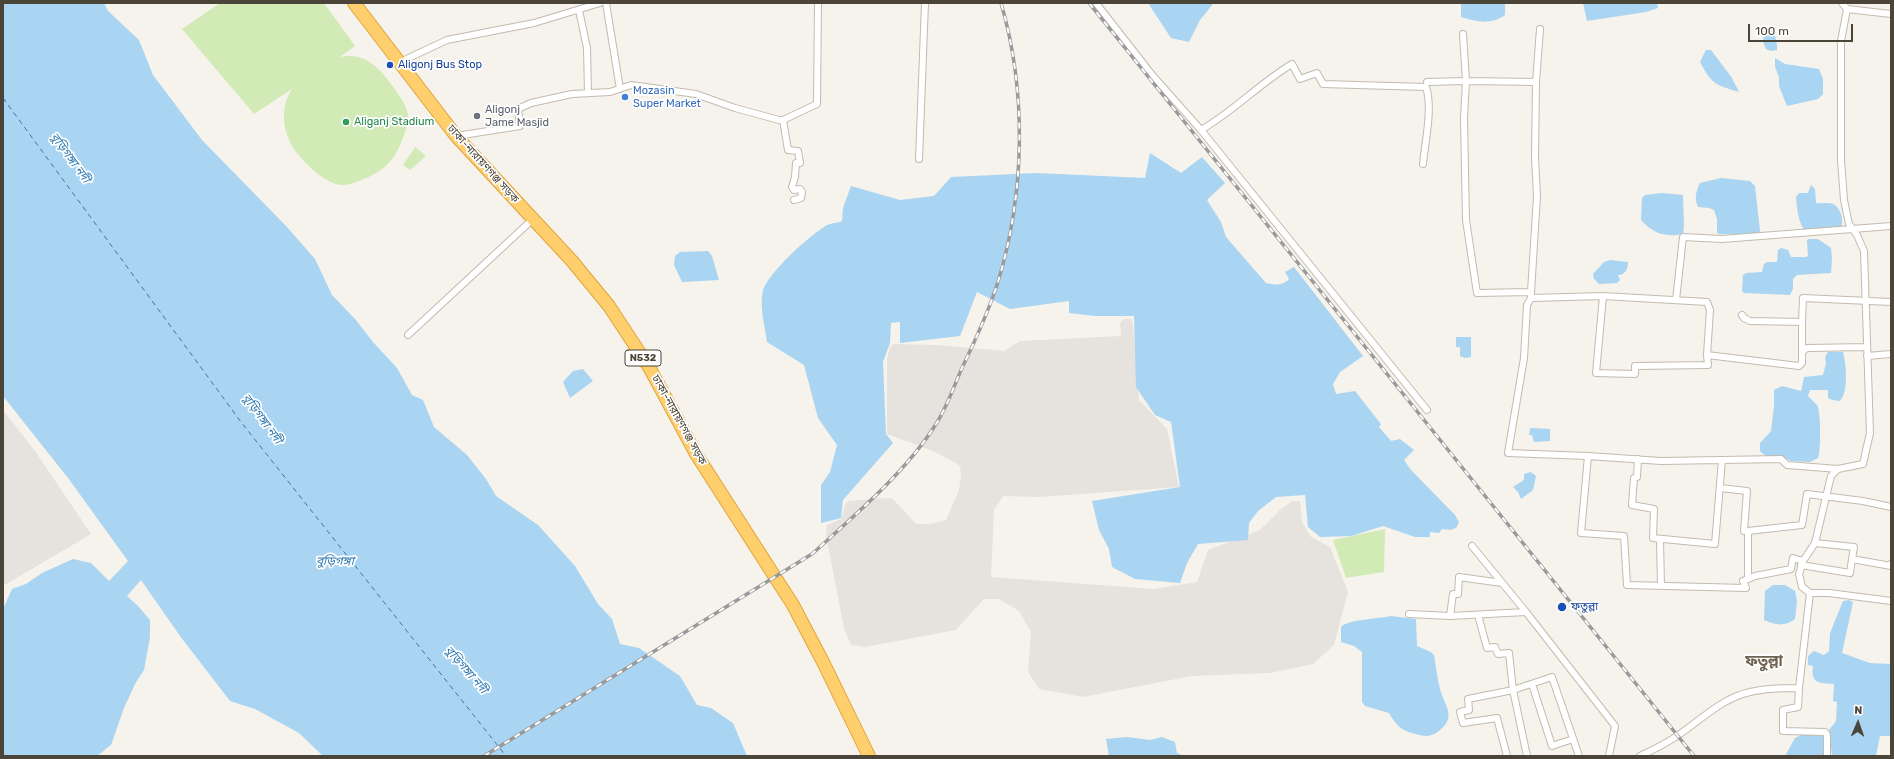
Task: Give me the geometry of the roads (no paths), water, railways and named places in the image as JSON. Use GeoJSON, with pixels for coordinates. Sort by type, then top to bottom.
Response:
{"type":"FeatureCollection","features":[{"type":"Feature","properties":{"kind":"highway","name":"ঢাকা-নারায়ণগঞ্জ সড়ক"},"geometry":{"type":"LineString","coordinates":[[354,3],[456,136],[572,261],[609,306],[649,367],[696,454],[792,605],[823,662],[869,756]]}},
{"type":"Feature","properties":{"kind":"street"},"geometry":{"type":"LineString","coordinates":[[400,62],[446,40],[534,23],[600,3]]}},
{"type":"Feature","properties":{"kind":"street"},"geometry":{"type":"LineString","coordinates":[[606,3],[620,89]]}},
{"type":"Feature","properties":{"kind":"street"},"geometry":{"type":"LineString","coordinates":[[456,136],[520,126],[518,109],[531,103],[572,94],[610,92],[631,85],[696,94],[735,108],[783,120],[818,104],[818,3]]}},
{"type":"Feature","properties":{"kind":"street"},"geometry":{"type":"LineString","coordinates":[[919,159],[925,3]]}},
{"type":"Feature","properties":{"kind":"street"},"geometry":{"type":"LineString","coordinates":[[1096,3],[1153,76],[1201,130],[1427,410]]}},
{"type":"Feature","properties":{"kind":"street"},"geometry":{"type":"LineString","coordinates":[[1842,3],[1847,9],[1891,14]]}},
{"type":"Feature","properties":{"kind":"street"},"geometry":{"type":"LineString","coordinates":[[1540,29],[1536,82],[1535,157],[1537,196],[1531,295],[1527,305],[1524,358],[1508,453],[1638,459],[1781,459],[1787,465],[1838,469],[1863,464],[1870,433],[1870,392],[1867,356],[1864,251],[1849,224],[1844,200],[1841,160],[1841,47],[1847,9]]}},
{"type":"Feature","properties":{"kind":"street"},"geometry":{"type":"LineString","coordinates":[[579,10],[587,48],[588,93]]}},
{"type":"Feature","properties":{"kind":"street"},"geometry":{"type":"LineString","coordinates":[[1463,34],[1466,81],[1464,118],[1466,220],[1477,293],[1603,296],[1707,302],[1710,306],[1707,355],[1708,365],[1635,366],[1635,374],[1596,373],[1603,296]]}},
{"type":"Feature","properties":{"kind":"street"},"geometry":{"type":"LineString","coordinates":[[1201,130],[1221,118],[1258,88],[1292,64],[1300,79],[1317,73],[1323,84],[1426,87],[1428,94],[1428,120],[1423,164]]}},
{"type":"Feature","properties":{"kind":"street"},"geometry":{"type":"LineString","coordinates":[[1427,82],[1536,82]]}},
{"type":"Feature","properties":{"kind":"street"},"geometry":{"type":"LineString","coordinates":[[783,120],[788,150],[798,151],[800,156],[800,162],[796,163],[795,177],[792,187],[794,190],[800,189],[802,192],[801,198],[794,200]]}},
{"type":"Feature","properties":{"kind":"street"},"geometry":{"type":"LineString","coordinates":[[408,335],[533,219]]}},
{"type":"Feature","properties":{"kind":"street"},"geometry":{"type":"LineString","coordinates":[[1676,300],[1683,237],[1722,239],[1891,226]]}},
{"type":"Feature","properties":{"kind":"street"},"geometry":{"type":"LineString","coordinates":[[1707,355],[1799,366],[1802,363],[1803,298],[1891,302]]}},
{"type":"Feature","properties":{"kind":"street"},"geometry":{"type":"LineString","coordinates":[[1742,315],[1746,320],[1750,321],[1802,322]]}},
{"type":"Feature","properties":{"kind":"street"},"geometry":{"type":"LineString","coordinates":[[1802,352],[1803,349],[1810,347],[1867,347]]}},
{"type":"Feature","properties":{"kind":"street"},"geometry":{"type":"LineString","coordinates":[[1867,356],[1891,354]]}},
{"type":"Feature","properties":{"kind":"street"},"geometry":{"type":"LineString","coordinates":[[1588,456],[1581,533],[1624,536],[1627,585],[1746,588],[1743,581],[1755,576],[1791,570],[1793,558],[1802,563],[1850,573],[1854,547],[1815,543]]}},
{"type":"Feature","properties":{"kind":"street"},"geometry":{"type":"LineString","coordinates":[[1638,459],[1637,477],[1634,478],[1632,505],[1654,509],[1653,538],[1660,540],[1715,544],[1722,460]]}},
{"type":"Feature","properties":{"kind":"street"},"geometry":{"type":"LineString","coordinates":[[1838,469],[1831,476],[1815,543],[1802,563],[1799,574],[1802,587],[1810,593],[1829,593],[1891,601]]}},
{"type":"Feature","properties":{"kind":"street"},"geometry":{"type":"LineString","coordinates":[[1720,488],[1747,491],[1744,531],[1802,525],[1806,494],[1891,507]]}},
{"type":"Feature","properties":{"kind":"street"},"geometry":{"type":"LineString","coordinates":[[1748,531],[1748,579]]}},
{"type":"Feature","properties":{"kind":"street"},"geometry":{"type":"LineString","coordinates":[[1660,540],[1662,586]]}},
{"type":"Feature","properties":{"kind":"street"},"geometry":{"type":"LineString","coordinates":[[1472,546],[1616,726],[1609,756]]}},
{"type":"Feature","properties":{"kind":"street"},"geometry":{"type":"LineString","coordinates":[[1852,559],[1890,566],[1891,564]]}},
{"type":"Feature","properties":{"kind":"street"},"geometry":{"type":"LineString","coordinates":[[1450,616],[1453,594],[1458,594],[1459,577],[1502,582]]}},
{"type":"Feature","properties":{"kind":"street"},"geometry":{"type":"LineString","coordinates":[[1810,593],[1798,707],[1783,710],[1783,731],[1825,732],[1828,756]]}},
{"type":"Feature","properties":{"kind":"street"},"geometry":{"type":"LineString","coordinates":[[1409,614],[1450,616],[1526,612]]}},
{"type":"Feature","properties":{"kind":"street"},"geometry":{"type":"LineString","coordinates":[[1478,615],[1487,648],[1496,647],[1498,654],[1509,653],[1513,690],[1527,756]]}},
{"type":"Feature","properties":{"kind":"street"},"geometry":{"type":"LineString","coordinates":[[1507,756],[1497,718],[1463,724],[1460,712],[1469,710],[1468,699],[1513,690],[1552,677],[1579,756]]}},
{"type":"Feature","properties":{"kind":"street"},"geometry":{"type":"LineString","coordinates":[[1532,684],[1552,746],[1573,739]]}},
{"type":"Feature","properties":{"kind":"street"},"geometry":{"type":"LineString","coordinates":[[1640,756],[1659,748],[1699,719],[1739,695],[1770,688],[1799,688]]}},
{"type":"Feature","properties":{"kind":"water","name":"বুড়িগঙ্গা"},"geometry":{"type":"Polygon","coordinates":[[[3,3],[104,3],[108,11],[139,40],[153,75],[202,140],[287,227],[315,259],[332,295],[355,319],[373,342],[397,368],[412,395],[423,400],[434,427],[467,455],[486,479],[496,496],[538,525],[575,566],[598,604],[612,619],[620,644],[639,648],[680,676],[697,705],[711,708],[733,723],[747,756],[323,756],[299,733],[255,709],[230,701],[180,636],[141,580],[127,596],[150,620],[150,637],[144,670],[135,684],[124,708],[111,745],[97,756],[3,756],[3,609],[12,589],[26,584],[42,573],[73,559],[91,563],[109,581],[128,561],[68,478],[3,396],[3,3]]]}},
{"type":"Feature","properties":{"kind":"water"},"geometry":{"type":"Polygon","coordinates":[[[1148,3],[1221,3],[1213,4],[1200,20],[1189,42],[1171,38],[1148,3]]]}},
{"type":"Feature","properties":{"kind":"water"},"geometry":{"type":"Polygon","coordinates":[[[1461,3],[1505,3],[1505,15],[1494,20],[1484,22],[1467,19],[1461,17],[1461,3]]]}},
{"type":"Feature","properties":{"kind":"water"},"geometry":{"type":"Polygon","coordinates":[[[1583,3],[1657,3],[1658,8],[1646,12],[1587,21],[1583,3]]]}},
{"type":"Feature","properties":{"kind":"water"},"geometry":{"type":"Polygon","coordinates":[[[1768,27],[1776,37],[1777,50],[1771,51],[1766,49],[1763,42],[1764,29],[1768,27]]]}},
{"type":"Feature","properties":{"kind":"water"},"geometry":{"type":"Polygon","coordinates":[[[1706,50],[1711,50],[1732,78],[1739,92],[1715,83],[1708,75],[1700,62],[1706,50]]]}},
{"type":"Feature","properties":{"kind":"water"},"geometry":{"type":"Polygon","coordinates":[[[1775,58],[1785,64],[1819,69],[1823,79],[1823,94],[1818,99],[1787,106],[1779,86],[1779,77],[1775,67],[1775,58]]]}},
{"type":"Feature","properties":{"kind":"water"},"geometry":{"type":"Polygon","coordinates":[[[1150,153],[1181,173],[1202,157],[1225,183],[1207,200],[1221,222],[1226,237],[1266,283],[1284,283],[1289,279],[1285,272],[1294,267],[1363,356],[1340,372],[1333,384],[1336,394],[1355,391],[1381,424],[1379,427],[1391,441],[1400,439],[1414,450],[1404,460],[1411,470],[1455,515],[1459,522],[1456,528],[1450,530],[1442,529],[1439,533],[1430,532],[1430,537],[1415,537],[1383,526],[1351,536],[1320,537],[1308,527],[1305,495],[1276,497],[1258,511],[1249,523],[1248,540],[1198,544],[1187,563],[1180,583],[1135,579],[1112,567],[1109,549],[1099,530],[1092,501],[1180,487],[1171,422],[1155,415],[1136,387],[1134,316],[1095,316],[1069,313],[1069,301],[1010,309],[977,292],[960,336],[900,343],[900,322],[891,323],[890,343],[883,362],[886,434],[893,443],[843,500],[841,518],[821,523],[821,485],[830,472],[837,445],[818,418],[804,365],[767,342],[762,310],[763,290],[767,282],[781,264],[801,245],[827,225],[842,221],[843,208],[851,186],[900,200],[934,196],[951,177],[1037,173],[1145,178],[1150,153]]]}},
{"type":"Feature","properties":{"kind":"water"},"geometry":{"type":"Polygon","coordinates":[[[1721,178],[1750,181],[1755,186],[1760,231],[1758,235],[1719,234],[1717,233],[1717,219],[1714,210],[1698,207],[1696,195],[1700,183],[1721,178]]]}},
{"type":"Feature","properties":{"kind":"water"},"geometry":{"type":"Polygon","coordinates":[[[1811,185],[1815,189],[1816,203],[1831,203],[1838,208],[1842,218],[1841,228],[1805,231],[1799,219],[1796,197],[1799,193],[1808,193],[1811,185]]]}},
{"type":"Feature","properties":{"kind":"water"},"geometry":{"type":"Polygon","coordinates":[[[1662,193],[1683,195],[1683,234],[1665,235],[1650,228],[1641,220],[1642,198],[1645,195],[1662,193]]]}},
{"type":"Feature","properties":{"kind":"water"},"geometry":{"type":"Polygon","coordinates":[[[1818,239],[1831,248],[1831,273],[1797,275],[1793,279],[1793,289],[1790,295],[1744,293],[1742,291],[1743,275],[1746,273],[1762,272],[1764,264],[1767,262],[1777,262],[1778,250],[1781,248],[1788,250],[1791,257],[1808,256],[1807,240],[1818,239]]]}},
{"type":"Feature","properties":{"kind":"water"},"geometry":{"type":"Polygon","coordinates":[[[708,251],[712,256],[719,280],[682,282],[674,265],[675,256],[680,252],[708,251]]]}},
{"type":"Feature","properties":{"kind":"water"},"geometry":{"type":"Polygon","coordinates":[[[1610,260],[1628,262],[1627,269],[1623,274],[1618,275],[1620,280],[1617,283],[1599,284],[1594,279],[1593,274],[1604,262],[1610,260]]]}},
{"type":"Feature","properties":{"kind":"water"},"geometry":{"type":"Polygon","coordinates":[[[1456,337],[1471,337],[1471,357],[1465,358],[1460,356],[1460,347],[1456,347],[1456,337]]]}},
{"type":"Feature","properties":{"kind":"water"},"geometry":{"type":"Polygon","coordinates":[[[1828,352],[1843,352],[1846,370],[1846,384],[1843,397],[1840,401],[1828,398],[1828,390],[1810,390],[1808,396],[1817,405],[1820,423],[1818,458],[1810,462],[1791,461],[1781,456],[1767,457],[1760,451],[1760,443],[1771,431],[1774,390],[1782,386],[1801,391],[1804,377],[1823,375],[1826,363],[1825,357],[1828,352]]]}},
{"type":"Feature","properties":{"kind":"water"},"geometry":{"type":"Polygon","coordinates":[[[583,369],[593,381],[570,398],[563,382],[573,371],[583,369]]]}},
{"type":"Feature","properties":{"kind":"water"},"geometry":{"type":"Polygon","coordinates":[[[1530,428],[1550,429],[1550,441],[1534,442],[1532,435],[1529,435],[1530,428]]]}},
{"type":"Feature","properties":{"kind":"water"},"geometry":{"type":"Polygon","coordinates":[[[1531,472],[1536,476],[1533,490],[1521,499],[1518,492],[1513,487],[1524,480],[1524,474],[1531,472]]]}},
{"type":"Feature","properties":{"kind":"water"},"geometry":{"type":"Polygon","coordinates":[[[1773,585],[1785,585],[1795,591],[1797,601],[1795,619],[1791,622],[1776,624],[1764,620],[1765,591],[1773,585]]]}},
{"type":"Feature","properties":{"kind":"water"},"geometry":{"type":"Polygon","coordinates":[[[1849,600],[1853,602],[1842,653],[1870,663],[1891,664],[1891,736],[1880,736],[1876,756],[1832,756],[1829,730],[1836,721],[1837,702],[1833,701],[1834,684],[1820,683],[1817,681],[1813,676],[1813,666],[1808,665],[1808,656],[1814,651],[1824,655],[1829,651],[1830,633],[1843,601],[1849,600]]]}},
{"type":"Feature","properties":{"kind":"water"},"geometry":{"type":"Polygon","coordinates":[[[1391,616],[1416,619],[1417,646],[1431,652],[1434,655],[1439,685],[1449,715],[1445,725],[1433,735],[1423,736],[1405,730],[1395,722],[1389,713],[1365,706],[1362,702],[1362,652],[1354,646],[1341,642],[1341,627],[1350,622],[1391,616]]]}},
{"type":"Feature","properties":{"kind":"water"},"geometry":{"type":"Polygon","coordinates":[[[1803,734],[1823,736],[1824,756],[1785,756],[1795,738],[1803,734]]]}},
{"type":"Feature","properties":{"kind":"water"},"geometry":{"type":"Polygon","coordinates":[[[1127,737],[1150,740],[1162,737],[1175,742],[1177,753],[1184,756],[1109,756],[1106,739],[1127,737]]]}},
{"type":"Feature","properties":{"kind":"railway"},"geometry":{"type":"LineString","coordinates":[[484,756],[812,554],[878,493],[895,476],[924,442],[944,411],[990,303],[998,282],[1014,213],[1018,178],[1019,107],[1009,37],[1001,3]]}},
{"type":"Feature","properties":{"kind":"railway"},"geometry":{"type":"LineString","coordinates":[[1089,3],[1694,756]]}},
{"type":"Feature","properties":{"kind":"place","name":"Aligonj Bus Stop"},"geometry":{"type":"Point","coordinates":[390,65]}},
{"type":"Feature","properties":{"kind":"place","name":"Mozasin Super Market"},"geometry":{"type":"Point","coordinates":[625,97]}},
{"type":"Feature","properties":{"kind":"place","name":"Aligonj Jame Masjid"},"geometry":{"type":"Point","coordinates":[477,116]}},
{"type":"Feature","properties":{"kind":"place","name":"Aliganj Stadium"},"geometry":{"type":"Point","coordinates":[346,122]}},
{"type":"Feature","properties":{"kind":"place","name":"ফতুল্লা"},"geometry":{"type":"Point","coordinates":[1562,607]}},
{"type":"Feature","properties":{"kind":"district","name":"ফতুল্লা"},"geometry":{"type":"Point","coordinates":[1764,662]}},
{"type":"Feature","properties":{"kind":"water label","name":"বুড়িগঙ্গা নদী"},"geometry":{"type":"Point","coordinates":[70,158]}},
{"type":"Feature","properties":{"kind":"water label","name":"বুড়িগঙ্গা নদী"},"geometry":{"type":"Point","coordinates":[262,419]}},
{"type":"Feature","properties":{"kind":"water label","name":"বুড়িগঙ্গা নদী"},"geometry":{"type":"Point","coordinates":[466,670]}}]}
